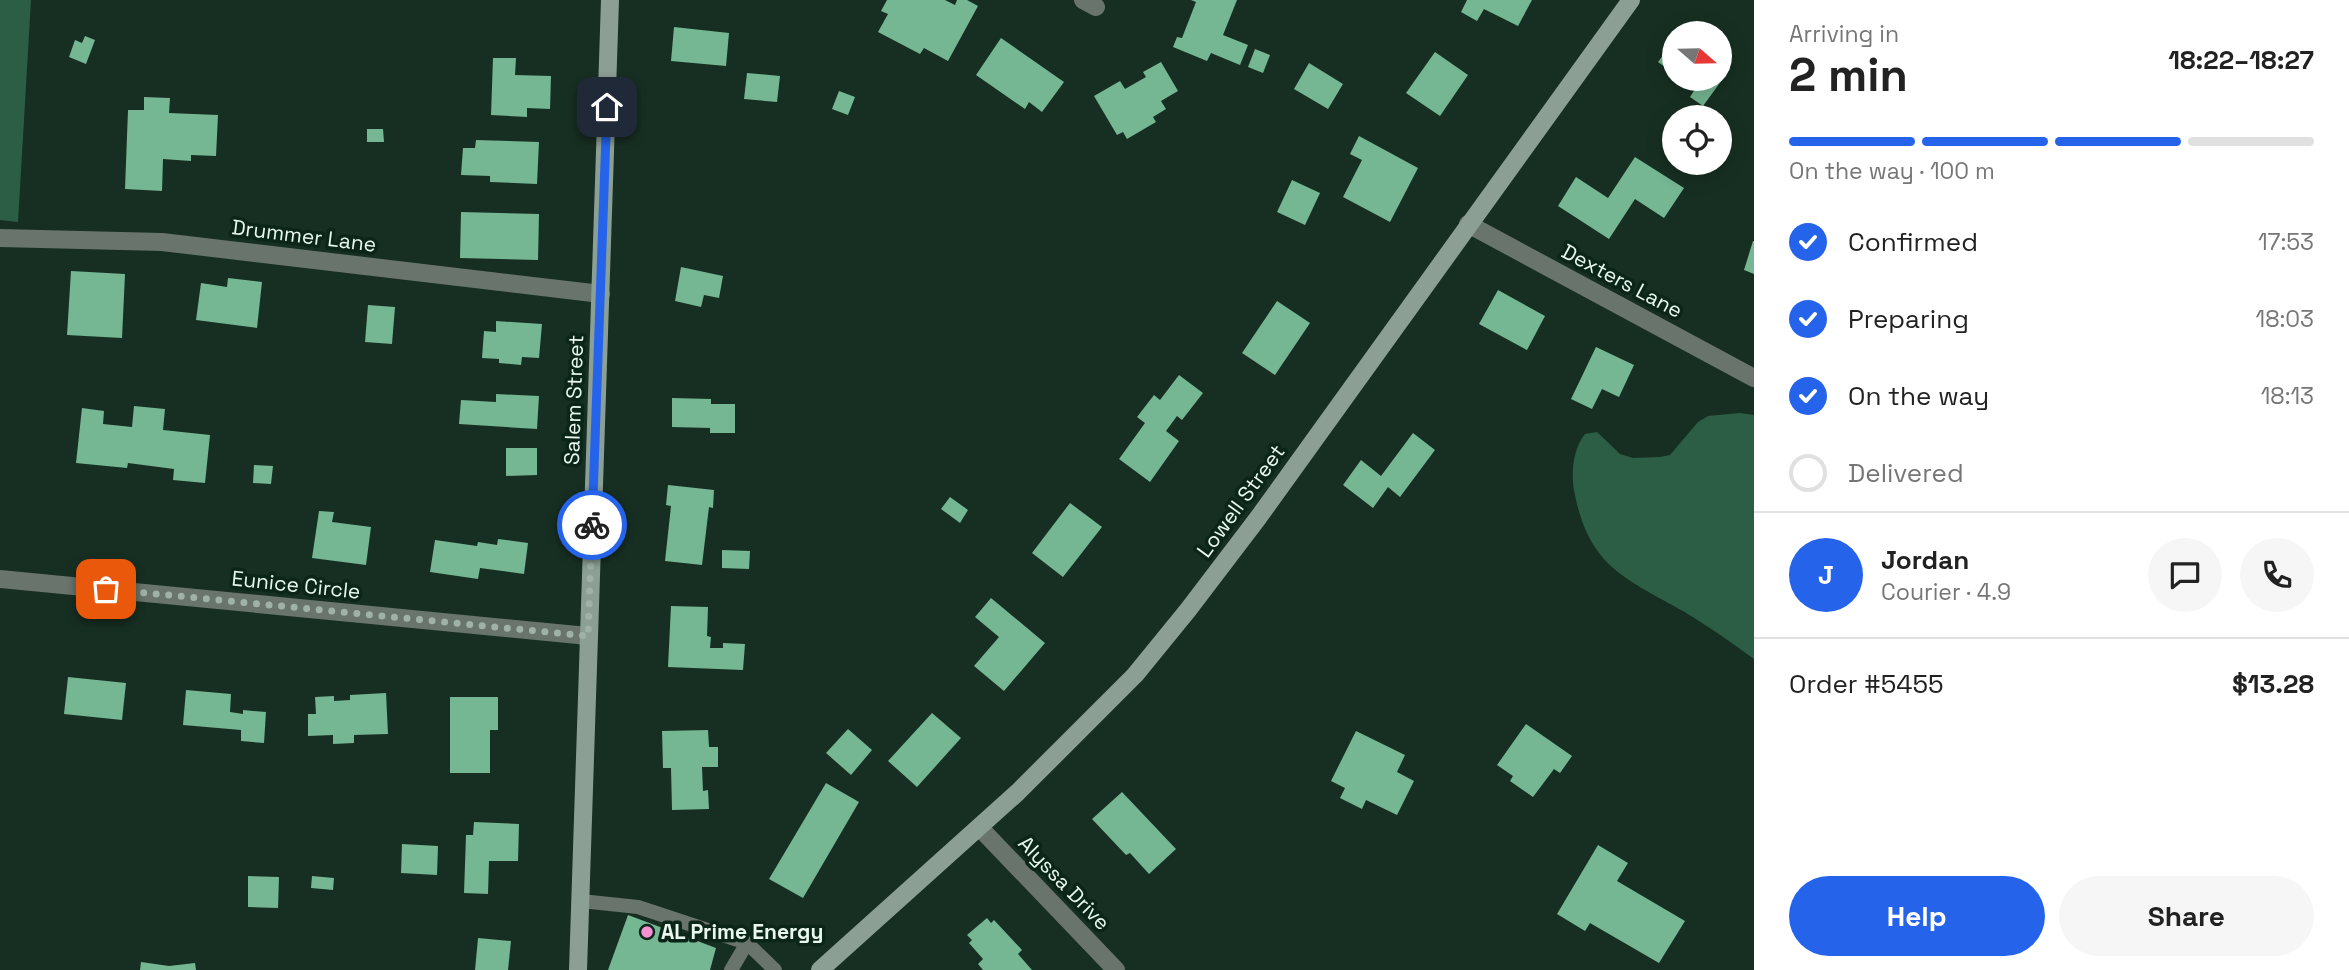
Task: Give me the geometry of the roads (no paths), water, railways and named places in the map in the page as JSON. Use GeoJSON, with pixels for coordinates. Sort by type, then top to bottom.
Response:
{"type":"FeatureCollection","features":[{"type":"Feature","properties":{"kind":"main road","name":"Salem Street"},"geometry":{"type":"LineString","coordinates":[[578,970],[610,0]]}},
{"type":"Feature","properties":{"kind":"main road","name":"Lowell Street"},"geometry":{"type":"LineString","coordinates":[[820,970],[979,828],[1135,675],[1258,518],[1631,0]]}},
{"type":"Feature","properties":{"kind":"street","name":"Dexters Lane"},"geometry":{"type":"LineString","coordinates":[[1468,224],[1754,378]]}},
{"type":"Feature","properties":{"kind":"street","name":"Drummer Lane"},"geometry":{"type":"LineString","coordinates":[[0,238],[162,242],[601,294]]}},
{"type":"Feature","properties":{"kind":"street","name":"Eunice Circle"},"geometry":{"type":"LineString","coordinates":[[0,579],[588,636]]}},
{"type":"Feature","properties":{"kind":"street","name":"Alyssa Drive"},"geometry":{"type":"LineString","coordinates":[[979,828],[1116,970]]}},
{"type":"Feature","properties":{"kind":"lane"},"geometry":{"type":"LineString","coordinates":[[582,901],[638,906],[747,943],[775,970]]}},
{"type":"Feature","properties":{"kind":"lane"},"geometry":{"type":"LineString","coordinates":[[731,970],[747,943]]}},
{"type":"Feature","properties":{"kind":"place","name":"AL Prime Energy"},"geometry":{"type":"Point","coordinates":[647,932]}}]}
